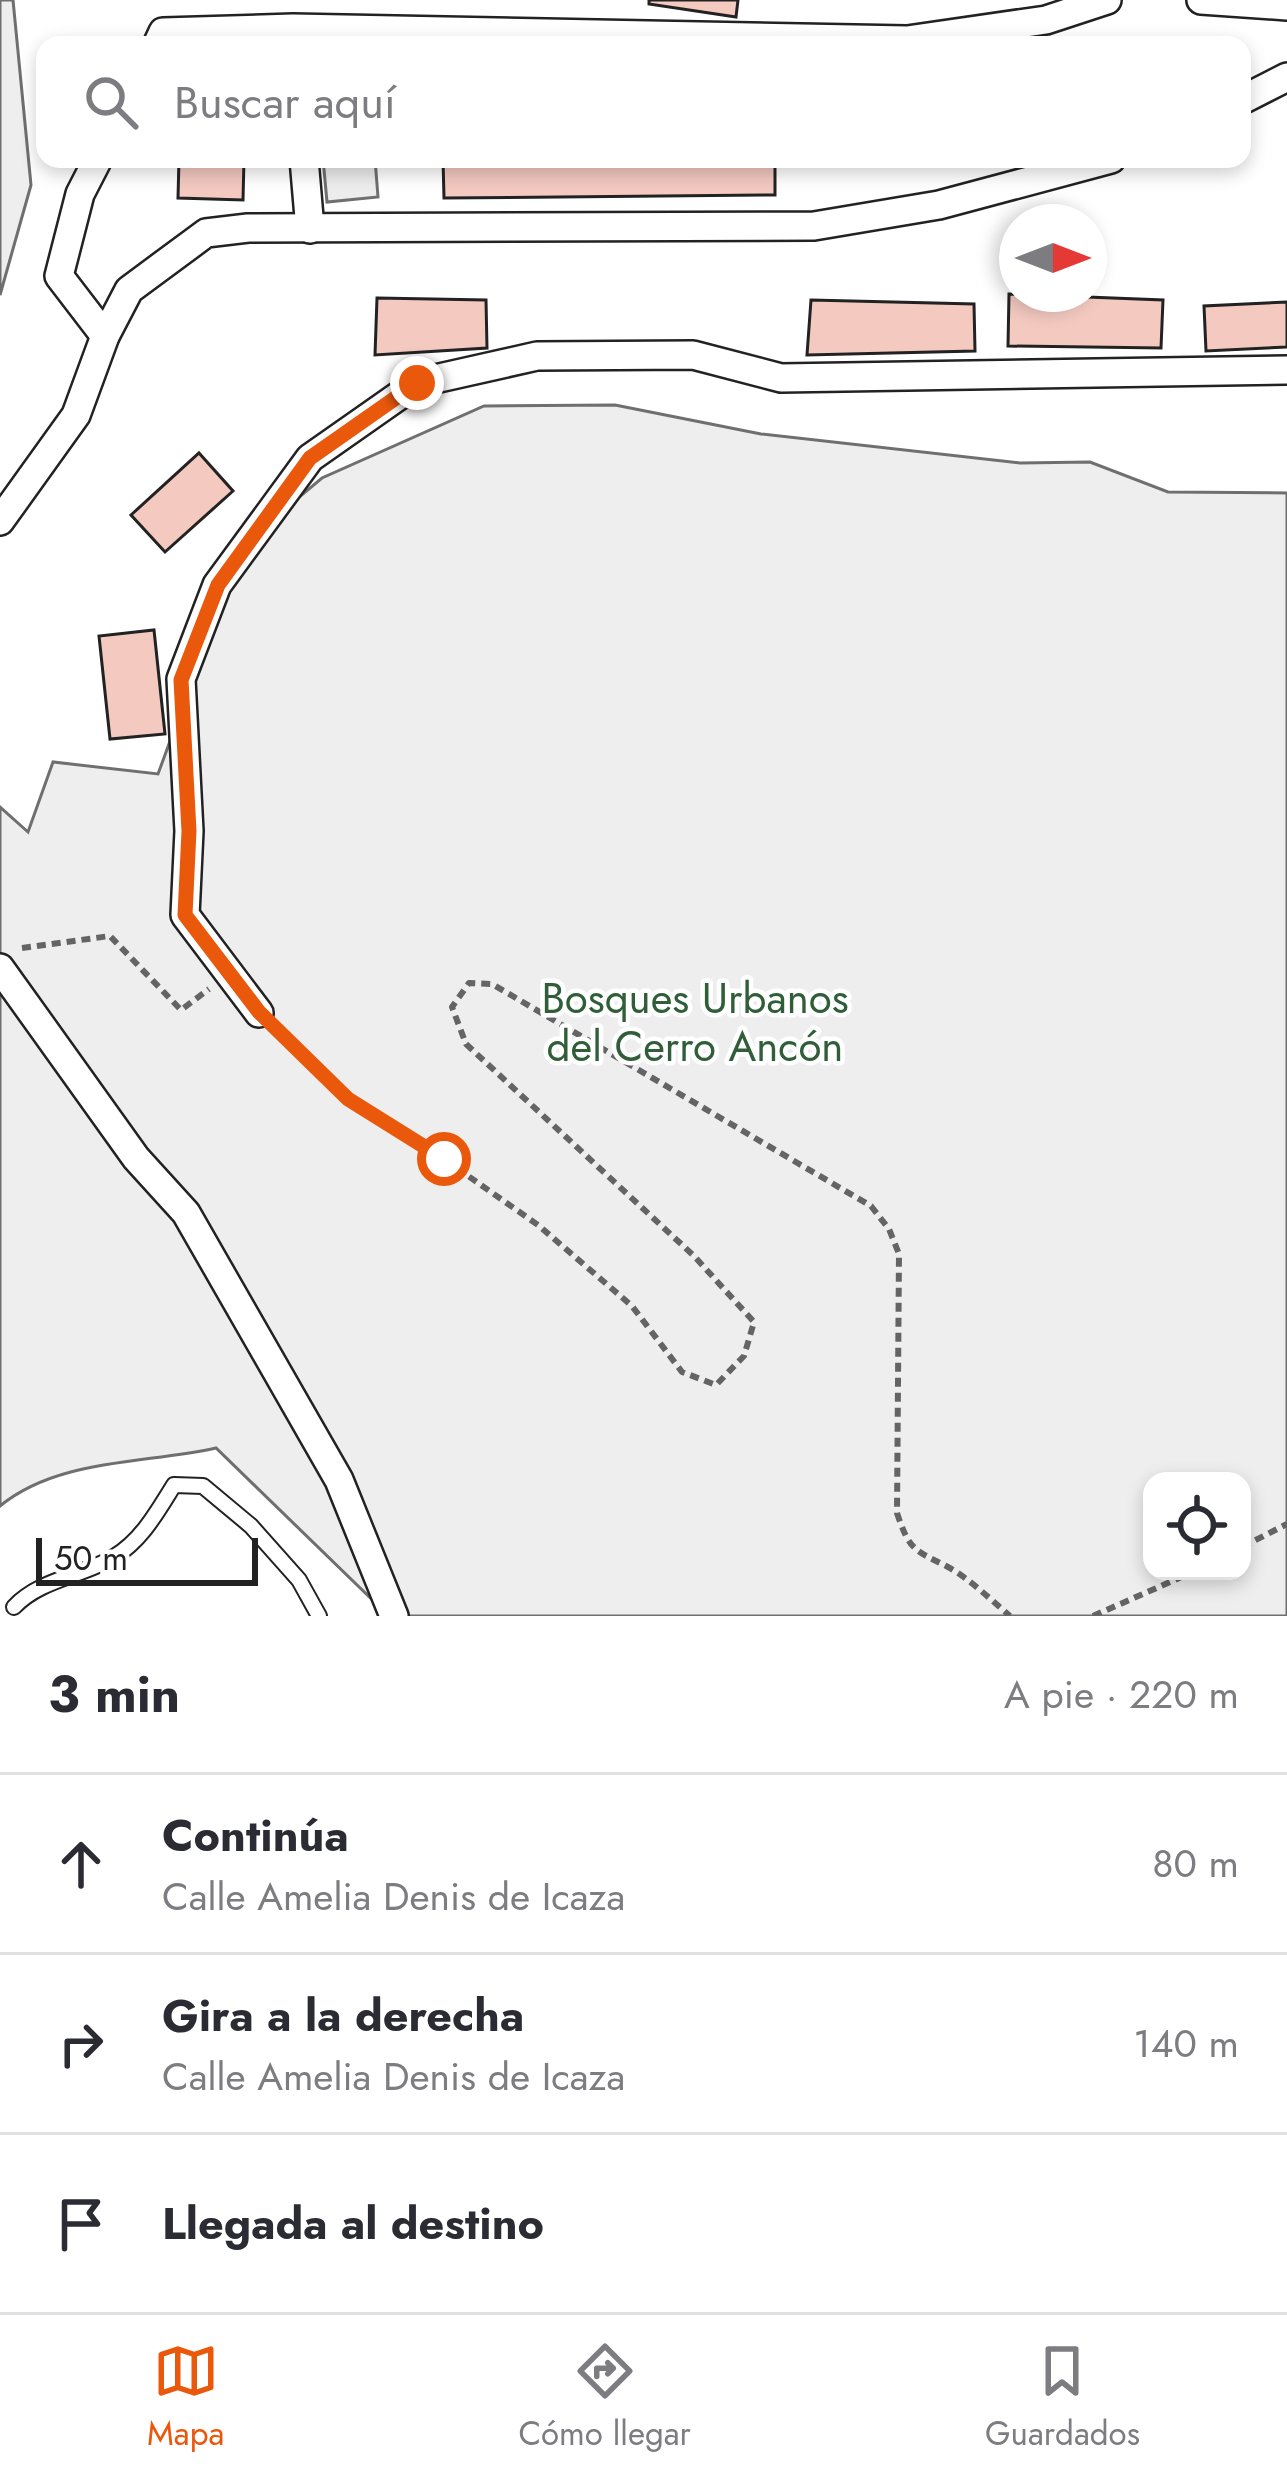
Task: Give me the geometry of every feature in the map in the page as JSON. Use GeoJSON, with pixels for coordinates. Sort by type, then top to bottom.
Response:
{"type":"FeatureCollection","features":[{"type":"Feature","properties":{"kind":"street"},"geometry":{"type":"LineString","coordinates":[[935,36],[1046,20],[1107,0]]}},
{"type":"Feature","properties":{"kind":"street"},"geometry":{"type":"LineString","coordinates":[[1201,0],[1287,6]]}},
{"type":"Feature","properties":{"kind":"street"},"geometry":{"type":"LineString","coordinates":[[162,36],[164,32],[292,24],[753,36]]}},
{"type":"Feature","properties":{"kind":"street"},"geometry":{"type":"LineString","coordinates":[[1251,95],[1287,77]]}},
{"type":"Feature","properties":{"kind":"street"},"geometry":{"type":"LineString","coordinates":[[93,168],[80,194],[59,276],[105,337]]}},
{"type":"Feature","properties":{"kind":"street"},"geometry":{"type":"LineString","coordinates":[[305,168],[310,229]]}},
{"type":"Feature","properties":{"kind":"street"},"geometry":{"type":"LineString","coordinates":[[0,521],[76,415],[105,337],[129,290],[206,233],[248,228],[814,226],[939,205],[1077,168]]}},
{"type":"Feature","properties":{"kind":"street"},"geometry":{"type":"LineString","coordinates":[[259,1012],[185,915],[189,831],[181,680],[218,585],[310,458],[417,383],[537,356],[694,355],[781,379],[1287,370]]}},
{"type":"Feature","properties":{"kind":"street"},"geometry":{"type":"LineString","coordinates":[[10,958],[136,1158],[186,1213],[339,1480],[394,1616]]}},
{"type":"Feature","properties":{"kind":"lane"},"geometry":{"type":"LineString","coordinates":[[14,1607],[26,1594],[115,1557],[147,1529],[174,1485],[203,1486],[251,1526],[298,1580],[319,1616]]}},
{"type":"Feature","properties":{"kind":"path"},"geometry":{"type":"LineString","coordinates":[[10,958],[110,936],[181,1010],[229,974]]}},
{"type":"Feature","properties":{"kind":"path"},"geometry":{"type":"LineString","coordinates":[[259,1012],[348,1099],[538,1225],[632,1306],[682,1372],[716,1385],[744,1356],[754,1322],[694,1256],[466,1044],[452,1007],[470,983],[492,984],[871,1206],[889,1229],[899,1254],[897,1513],[905,1538],[926,1560],[947,1566],[1010,1616]]}},
{"type":"Feature","properties":{"kind":"path"},"geometry":{"type":"LineString","coordinates":[[1251,1543],[1287,1525]]}},
{"type":"Feature","properties":{"kind":"path"},"geometry":{"type":"LineString","coordinates":[[1093,1616],[1175,1580]]}},
{"type":"Feature","properties":{"kind":"green space"},"geometry":{"type":"Polygon","coordinates":[[[0,0],[13,0],[31,185],[0,295],[0,0]]]}},
{"type":"Feature","properties":{"kind":"green space","name":"Bosques Urbanos del Cerro Ancón"},"geometry":{"type":"Polygon","coordinates":[[[615,405],[761,434],[1020,463],[1090,462],[1168,492],[1287,493],[1287,1616],[389,1616],[216,1448],[76,1471],[23,1490],[0,1506],[0,807],[28,832],[53,762],[158,774],[188,692],[218,565],[322,478],[484,406],[615,405]]]}},
{"type":"Feature","properties":{"kind":"shaded area"},"geometry":{"type":"Polygon","coordinates":[[[324,168],[376,168],[378,197],[327,202],[324,168]]]}},
{"type":"Feature","properties":{"kind":"building"},"geometry":{"type":"Polygon","coordinates":[[[649,0],[738,0],[736,17],[649,4],[649,0]]]}},
{"type":"Feature","properties":{"kind":"building"},"geometry":{"type":"Polygon","coordinates":[[[179,168],[244,168],[243,200],[178,198],[179,168]]]}},
{"type":"Feature","properties":{"kind":"building"},"geometry":{"type":"Polygon","coordinates":[[[443,168],[775,168],[775,195],[444,198],[443,168]]]}},
{"type":"Feature","properties":{"kind":"building"},"geometry":{"type":"Polygon","coordinates":[[[377,298],[486,300],[487,348],[375,355],[377,298]]]}},
{"type":"Feature","properties":{"kind":"building"},"geometry":{"type":"Polygon","coordinates":[[[1107,298],[1163,300],[1161,348],[1008,346],[1009,312],[1107,312],[1107,298]]]}},
{"type":"Feature","properties":{"kind":"building"},"geometry":{"type":"Polygon","coordinates":[[[811,300],[974,304],[975,351],[807,355],[811,300]]]}},
{"type":"Feature","properties":{"kind":"building"},"geometry":{"type":"Polygon","coordinates":[[[1287,302],[1287,347],[1206,351],[1204,306],[1287,302]]]}},
{"type":"Feature","properties":{"kind":"building"},"geometry":{"type":"Polygon","coordinates":[[[199,453],[233,491],[165,552],[131,515],[199,453]]]}},
{"type":"Feature","properties":{"kind":"building"},"geometry":{"type":"Polygon","coordinates":[[[154,630],[165,734],[110,739],[99,636],[154,630]]]}},
{"type":"Feature","properties":{"kind":"route"},"geometry":{"type":"LineString","coordinates":[[417,383],[310,458],[218,585],[181,680],[189,831],[185,915],[259,1012],[348,1099],[444,1159]]}}]}
